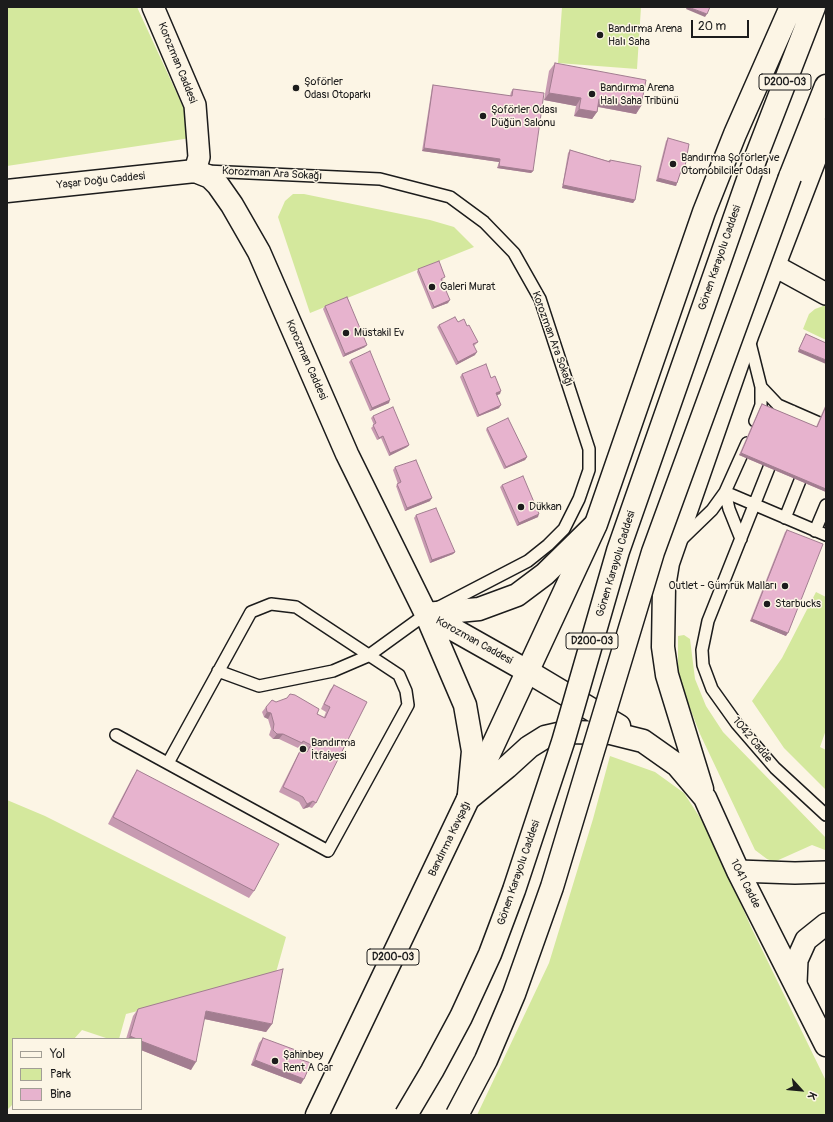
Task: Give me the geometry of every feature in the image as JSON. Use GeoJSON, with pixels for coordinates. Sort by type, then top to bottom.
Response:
{"type":"FeatureCollection","features":[{"type":"Feature","properties":{"kind":"main road","name":"D200-03"},"geometry":{"type":"LineString","coordinates":[[468,799],[596,524],[704,212],[735,134],[791,7]]}},
{"type":"Feature","properties":{"kind":"main road","name":"Gönen Karayolu Caddesi"},"geometry":{"type":"LineString","coordinates":[[406,1115],[461,1017],[490,954],[514,890],[563,742],[621,543],[756,157],[814,7]]}},
{"type":"Feature","properties":{"kind":"main road","name":"D200-03"},"geometry":{"type":"LineString","coordinates":[[457,1115],[486,1060],[514,994],[537,930],[557,873],[653,552],[790,177],[826,86]]}},
{"type":"Feature","properties":{"kind":"main road"},"geometry":{"type":"LineString","coordinates":[[705,798],[667,675],[663,634],[664,587],[674,547],[748,334],[826,130]]}},
{"type":"Feature","properties":{"kind":"main road","name":"Yaşar Doğu Caddesi"},"geometry":{"type":"LineString","coordinates":[[7,191],[195,171]]}},
{"type":"Feature","properties":{"kind":"main road","name":"Korozman Caddesi"},"geometry":{"type":"LineString","coordinates":[[195,171],[210,177],[218,185],[232,205],[259,252],[347,454],[426,614],[527,671]]}},
{"type":"Feature","properties":{"kind":"main road"},"geometry":{"type":"LineString","coordinates":[[468,799],[473,751],[465,706],[426,614],[479,609],[517,595],[545,574],[596,524]]}},
{"type":"Feature","properties":{"kind":"main road"},"geometry":{"type":"LineString","coordinates":[[527,671],[643,741]]}},
{"type":"Feature","properties":{"kind":"main road","name":"Bandırma Kavşağı"},"geometry":{"type":"LineString","coordinates":[[317,1115],[468,799],[529,747],[545,737],[567,732],[589,732],[611,733],[643,741]]}},
{"type":"Feature","properties":{"kind":"main road","name":"1041 Cadde"},"geometry":{"type":"LineString","coordinates":[[643,741],[677,765],[705,798],[738,871],[796,983],[826,1045]]}},
{"type":"Feature","properties":{"kind":"street","name":"Korozman Caddesi"},"geometry":{"type":"LineString","coordinates":[[153,7],[195,104],[199,157],[195,171]]}},
{"type":"Feature","properties":{"kind":"street"},"geometry":{"type":"LineString","coordinates":[[775,266],[826,294]]}},
{"type":"Feature","properties":{"kind":"street"},"geometry":{"type":"LineString","coordinates":[[738,871],[788,873],[826,872]]}},
{"type":"Feature","properties":{"kind":"street"},"geometry":{"type":"LineString","coordinates":[[796,983],[797,960],[806,940],[826,924]]}},
{"type":"Feature","properties":{"kind":"lane","name":"Korozman Ara Sokağı"},"geometry":{"type":"LineString","coordinates":[[195,171],[380,179],[450,197],[484,222],[514,252],[540,299],[589,449],[589,470],[579,499],[564,528],[548,545],[528,561],[426,614],[368,656],[333,671],[259,686],[218,672]]}},
{"type":"Feature","properties":{"kind":"lane"},"geometry":{"type":"LineString","coordinates":[[674,547],[712,510],[725,492],[752,433],[761,405],[761,387],[748,334]]}},
{"type":"Feature","properties":{"kind":"lane"},"geometry":{"type":"LineString","coordinates":[[761,387],[778,405],[823,427]]}},
{"type":"Feature","properties":{"kind":"lane","name":"1042 Cadde"},"geometry":{"type":"LineString","coordinates":[[792,411],[708,621],[702,650],[703,665],[712,689],[737,724],[775,768],[826,815]]}},
{"type":"Feature","properties":{"kind":"lane"},"geometry":{"type":"LineString","coordinates":[[785,518],[809,460]]}},
{"type":"Feature","properties":{"kind":"lane"},"geometry":{"type":"LineString","coordinates":[[725,492],[826,535]]}},
{"type":"Feature","properties":{"kind":"lane"},"geometry":{"type":"LineString","coordinates":[[725,492],[729,508],[741,539]]}},
{"type":"Feature","properties":{"kind":"lane"},"geometry":{"type":"LineString","coordinates":[[815,531],[826,505]]}},
{"type":"Feature","properties":{"kind":"lane"},"geometry":{"type":"LineString","coordinates":[[116,735],[328,851],[408,705],[406,691],[399,675],[368,656],[296,607],[271,604],[250,612],[168,763]]}},
{"type":"Feature","properties":{"kind":"green space"},"geometry":{"type":"Polygon","coordinates":[[[7,7],[137,7],[197,137],[7,166],[7,7]]]}},
{"type":"Feature","properties":{"kind":"green space","name":"Bandırma Arena Halı Saha"},"geometry":{"type":"Polygon","coordinates":[[[562,7],[641,7],[637,69],[558,63],[562,7]]]}},
{"type":"Feature","properties":{"kind":"green space"},"geometry":{"type":"Polygon","coordinates":[[[293,194],[304,194],[430,220],[454,227],[474,247],[310,313],[278,217],[285,201],[293,194]]]}},
{"type":"Feature","properties":{"kind":"green space"},"geometry":{"type":"Polygon","coordinates":[[[826,305],[826,340],[803,329],[809,314],[815,309],[826,305]]]}},
{"type":"Feature","properties":{"kind":"green space"},"geometry":{"type":"Polygon","coordinates":[[[816,592],[826,597],[826,730],[820,747],[826,750],[826,790],[784,748],[752,701],[782,658],[816,592]]]}},
{"type":"Feature","properties":{"kind":"green space"},"geometry":{"type":"Polygon","coordinates":[[[684,635],[690,639],[695,679],[706,706],[723,732],[826,838],[825,850],[812,845],[774,862],[767,859],[755,850],[700,734],[678,677],[678,636],[684,635]]]}},
{"type":"Feature","properties":{"kind":"green space"},"geometry":{"type":"Polygon","coordinates":[[[610,756],[655,772],[684,793],[710,833],[751,927],[826,1081],[826,1115],[477,1115],[549,963],[593,819],[610,756]]]}},
{"type":"Feature","properties":{"kind":"green space"},"geometry":{"type":"Polygon","coordinates":[[[7,800],[45,816],[286,937],[275,976],[126,1014],[119,1038],[106,1038],[82,1030],[75,1038],[12,1038],[12,1105],[7,1110],[7,800]]]}},
{"type":"Feature","properties":{"kind":"building"},"geometry":{"type":"Polygon","coordinates":[[[688,7],[710,7],[707,14],[688,7]]]}},
{"type":"Feature","properties":{"kind":"building","name":"Bandırma Arena Halı Saha Tribünü"},"geometry":{"type":"Polygon","coordinates":[[[555,63],[646,80],[641,106],[599,99],[597,112],[579,109],[581,98],[549,93],[555,63]]]}},
{"type":"Feature","properties":{"kind":"building","name":"Şoförler Odası Düğün Salonu"},"geometry":{"type":"Polygon","coordinates":[[[433,85],[512,96],[513,89],[544,93],[533,171],[499,166],[500,159],[424,148],[433,85]]]}},
{"type":"Feature","properties":{"kind":"building","name":"Bandırma Şoförler ve Otomobilciler Odası"},"geometry":{"type":"Polygon","coordinates":[[[668,138],[689,144],[684,172],[681,171],[677,183],[658,178],[668,138]]]}},
{"type":"Feature","properties":{"kind":"building"},"geometry":{"type":"Polygon","coordinates":[[[570,150],[610,162],[610,160],[641,166],[635,200],[563,185],[570,150]]]}},
{"type":"Feature","properties":{"kind":"building","name":"Galeri Murat"},"geometry":{"type":"Polygon","coordinates":[[[439,261],[445,277],[441,279],[450,300],[434,307],[418,269],[439,261]]]}},
{"type":"Feature","properties":{"kind":"building","name":"Müstakil Ev"},"geometry":{"type":"Polygon","coordinates":[[[347,297],[367,345],[345,354],[325,306],[347,297]]]}},
{"type":"Feature","properties":{"kind":"building","name":"Müstakil Ev"},"geometry":{"type":"Polygon","coordinates":[[[455,317],[458,322],[464,319],[478,342],[473,344],[477,352],[458,362],[439,325],[455,317]]]}},
{"type":"Feature","properties":{"kind":"building"},"geometry":{"type":"Polygon","coordinates":[[[806,334],[826,343],[826,360],[799,349],[806,334]]]}},
{"type":"Feature","properties":{"kind":"building","name":"Müstakil Ev"},"geometry":{"type":"Polygon","coordinates":[[[370,351],[390,400],[372,408],[351,360],[370,351]]]}},
{"type":"Feature","properties":{"kind":"building"},"geometry":{"type":"Polygon","coordinates":[[[486,364],[491,378],[495,376],[501,391],[496,393],[501,405],[479,415],[462,374],[486,364]]]}},
{"type":"Feature","properties":{"kind":"building"},"geometry":{"type":"Polygon","coordinates":[[[762,404],[817,427],[826,406],[826,489],[741,453],[762,404]]]}},
{"type":"Feature","properties":{"kind":"building"},"geometry":{"type":"Polygon","coordinates":[[[393,407],[409,445],[390,453],[383,436],[379,438],[373,425],[376,423],[373,416],[393,407]]]}},
{"type":"Feature","properties":{"kind":"building"},"geometry":{"type":"Polygon","coordinates":[[[508,418],[527,457],[506,467],[487,428],[508,418]]]}},
{"type":"Feature","properties":{"kind":"building"},"geometry":{"type":"Polygon","coordinates":[[[416,460],[432,498],[407,508],[397,484],[401,482],[395,467],[416,460]]]}},
{"type":"Feature","properties":{"kind":"building","name":"Dükkan"},"geometry":{"type":"Polygon","coordinates":[[[523,476],[539,514],[519,523],[502,485],[523,476]]]}},
{"type":"Feature","properties":{"kind":"building"},"geometry":{"type":"Polygon","coordinates":[[[436,508],[455,552],[432,560],[416,515],[436,508]]]}},
{"type":"Feature","properties":{"kind":"building","name":"Outlet - Gümrük Malları"},"geometry":{"type":"Polygon","coordinates":[[[787,530],[823,544],[788,633],[752,619],[787,530]]]}},
{"type":"Feature","properties":{"kind":"building","name":"Bandırma İtfaiyesi"},"geometry":{"type":"Polygon","coordinates":[[[334,685],[367,702],[316,803],[313,801],[307,804],[303,797],[283,787],[301,749],[307,752],[311,745],[303,741],[302,743],[283,734],[277,734],[273,730],[274,724],[271,713],[267,712],[266,707],[272,700],[276,702],[287,698],[290,694],[295,695],[319,709],[317,714],[325,718],[330,707],[324,704],[334,685]]]}},
{"type":"Feature","properties":{"kind":"building"},"geometry":{"type":"Polygon","coordinates":[[[137,770],[279,844],[254,891],[113,817],[137,770]]]}},
{"type":"Feature","properties":{"kind":"building"},"geometry":{"type":"Polygon","coordinates":[[[283,969],[272,1024],[206,1011],[196,1062],[142,1041],[142,1038],[135,1038],[130,1036],[138,1009],[283,969]]]}},
{"type":"Feature","properties":{"kind":"building","name":"Şahinbey Rent A Car"},"geometry":{"type":"Polygon","coordinates":[[[263,1038],[301,1052],[299,1059],[311,1063],[304,1079],[255,1060],[263,1038]]]}},
{"type":"Feature","properties":{"kind":"place","name":"Bandırma Arena Halı Saha"},"geometry":{"type":"Point","coordinates":[600,35]}},
{"type":"Feature","properties":{"kind":"place","name":"Şoförler Odası Otoparkı"},"geometry":{"type":"Point","coordinates":[296,88]}},
{"type":"Feature","properties":{"kind":"place","name":"Bandırma Arena Halı Saha Tribünü"},"geometry":{"type":"Point","coordinates":[592,94]}},
{"type":"Feature","properties":{"kind":"place","name":"Şoförler Odası Düğün Salonu"},"geometry":{"type":"Point","coordinates":[483,116]}},
{"type":"Feature","properties":{"kind":"place","name":"Bandırma Şoförler ve Otomobilciler Odası"},"geometry":{"type":"Point","coordinates":[673,164]}},
{"type":"Feature","properties":{"kind":"place","name":"Galeri Murat"},"geometry":{"type":"Point","coordinates":[432,287]}},
{"type":"Feature","properties":{"kind":"place","name":"Müstakil Ev"},"geometry":{"type":"Point","coordinates":[346,333]}},
{"type":"Feature","properties":{"kind":"place","name":"Dükkan"},"geometry":{"type":"Point","coordinates":[521,507]}},
{"type":"Feature","properties":{"kind":"place","name":"Outlet - Gümrük Malları"},"geometry":{"type":"Point","coordinates":[785,586]}},
{"type":"Feature","properties":{"kind":"place","name":"Starbucks"},"geometry":{"type":"Point","coordinates":[767,604]}},
{"type":"Feature","properties":{"kind":"place","name":"Bandırma İtfaiyesi"},"geometry":{"type":"Point","coordinates":[303,749]}},
{"type":"Feature","properties":{"kind":"place","name":"Şahinbey Rent A Car"},"geometry":{"type":"Point","coordinates":[275,1061]}}]}
